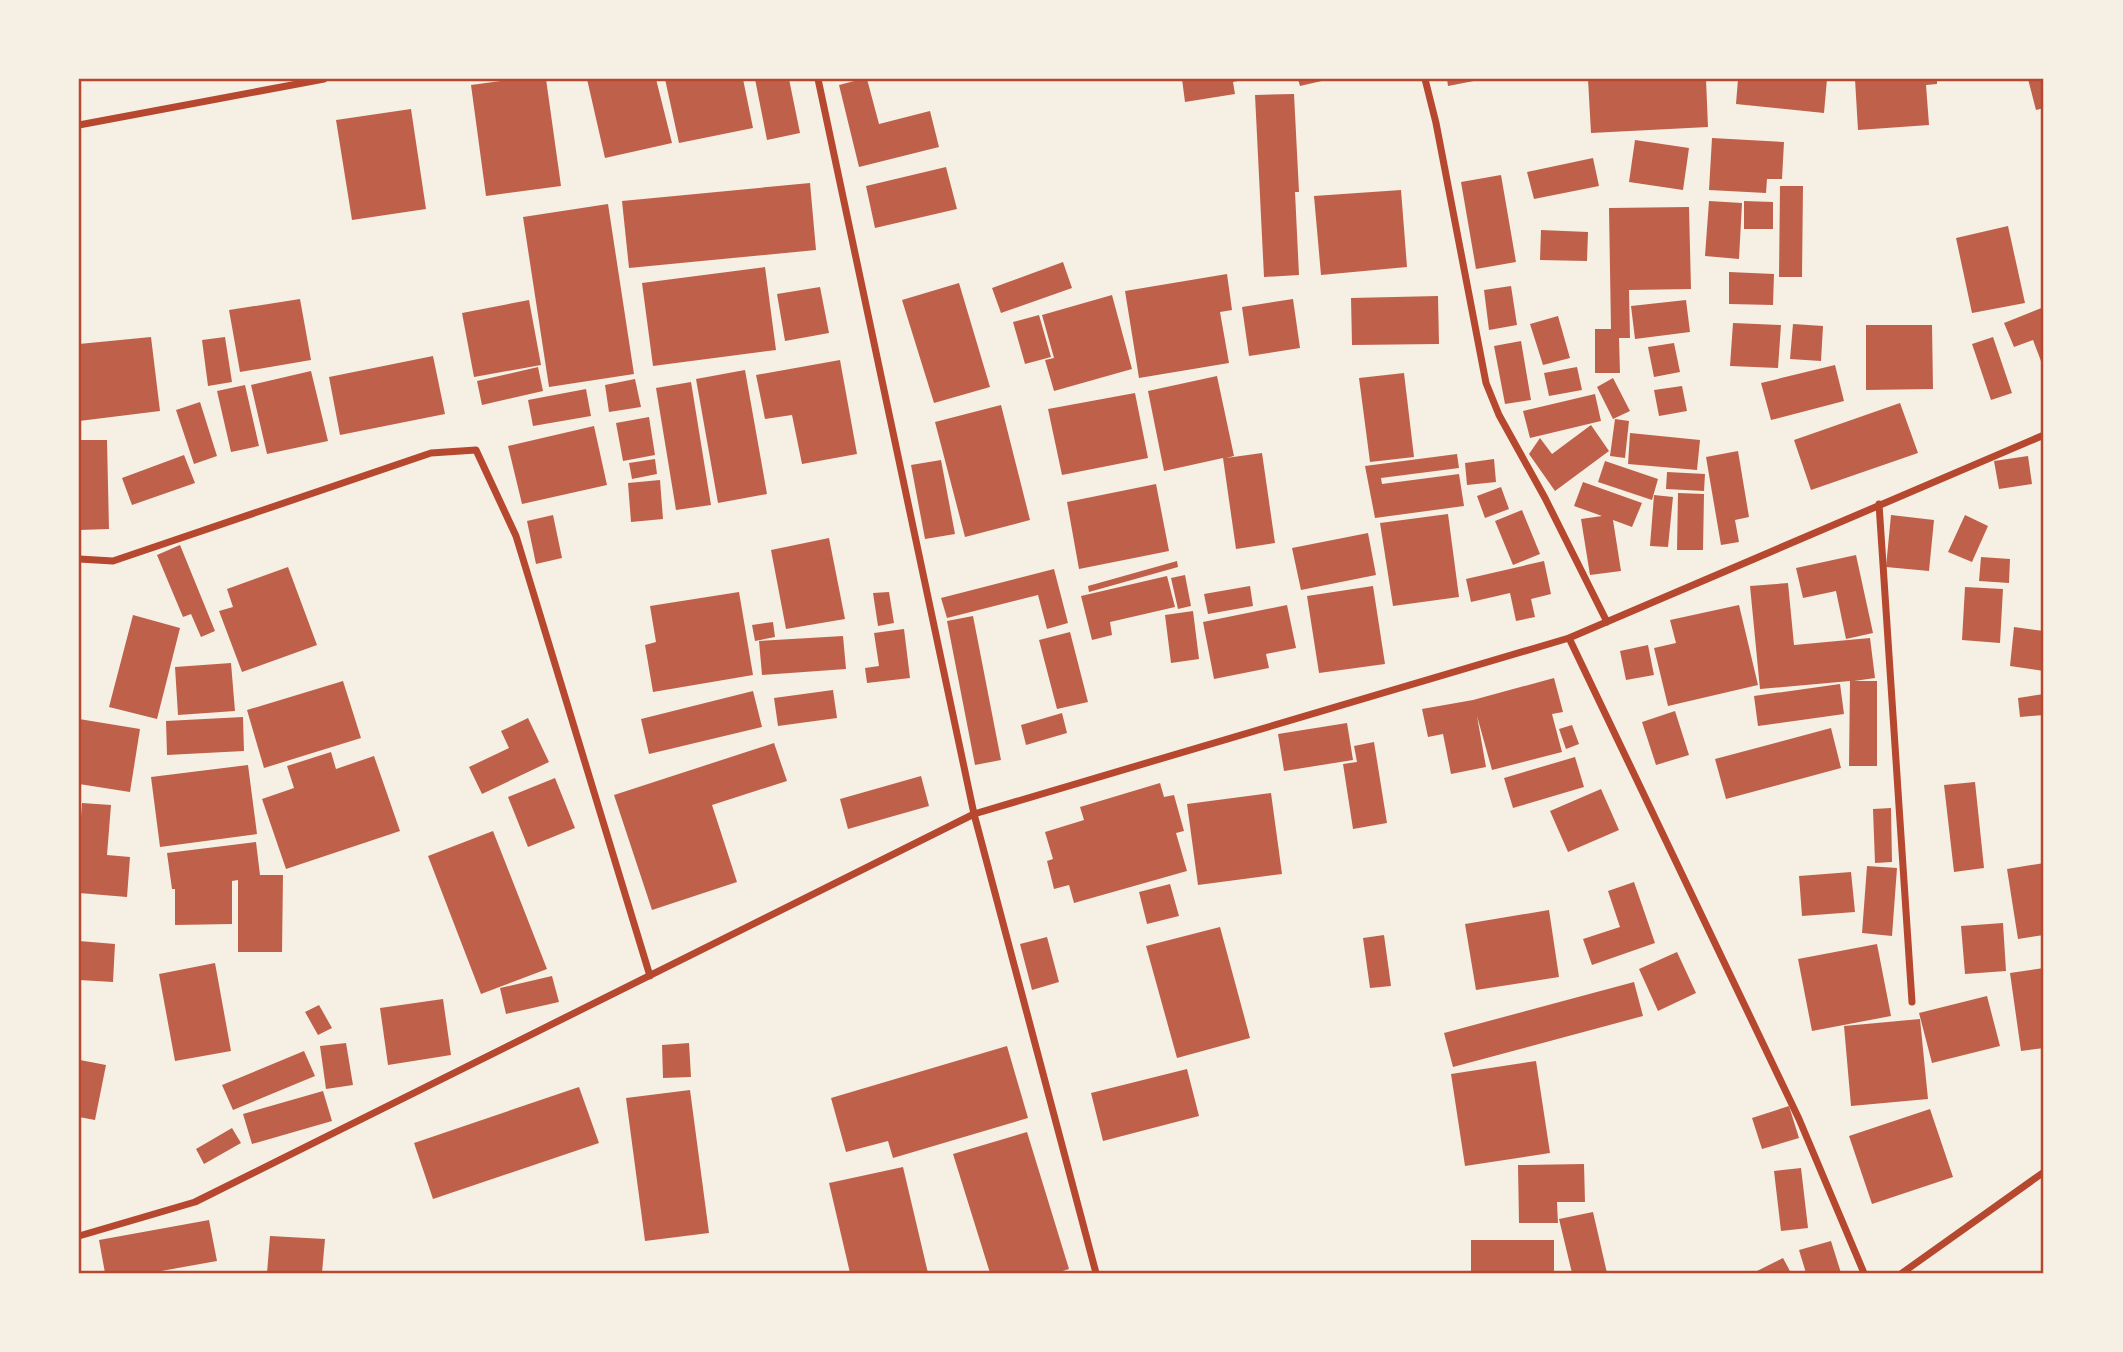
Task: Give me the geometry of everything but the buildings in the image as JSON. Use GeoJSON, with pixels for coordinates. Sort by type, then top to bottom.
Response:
{"type":"FeatureCollection","features":[{"type":"Feature","properties":{"kind":"street"},"geometry":{"type":"LineString","coordinates":[[79,125],[324,79]]}},
{"type":"Feature","properties":{"kind":"street"},"geometry":{"type":"LineString","coordinates":[[818,79],[974,814],[1096,1273]]}},
{"type":"Feature","properties":{"kind":"street"},"geometry":{"type":"LineString","coordinates":[[1425,79],[1436,123],[1486,383],[1499,415],[1545,498],[1607,622]]}},
{"type":"Feature","properties":{"kind":"street"},"geometry":{"type":"LineString","coordinates":[[79,1236],[195,1202],[974,814],[1569,638],[2044,435]]}},
{"type":"Feature","properties":{"kind":"street"},"geometry":{"type":"LineString","coordinates":[[79,559],[113,561],[431,453],[476,450],[516,536],[650,976]]}},
{"type":"Feature","properties":{"kind":"street"},"geometry":{"type":"LineString","coordinates":[[1879,504],[1912,1002]]}},
{"type":"Feature","properties":{"kind":"street"},"geometry":{"type":"LineString","coordinates":[[1569,638],[1799,1119],[1864,1273]]}},
{"type":"Feature","properties":{"kind":"street"},"geometry":{"type":"LineString","coordinates":[[1902,1273],[2044,1172]]}}]}
